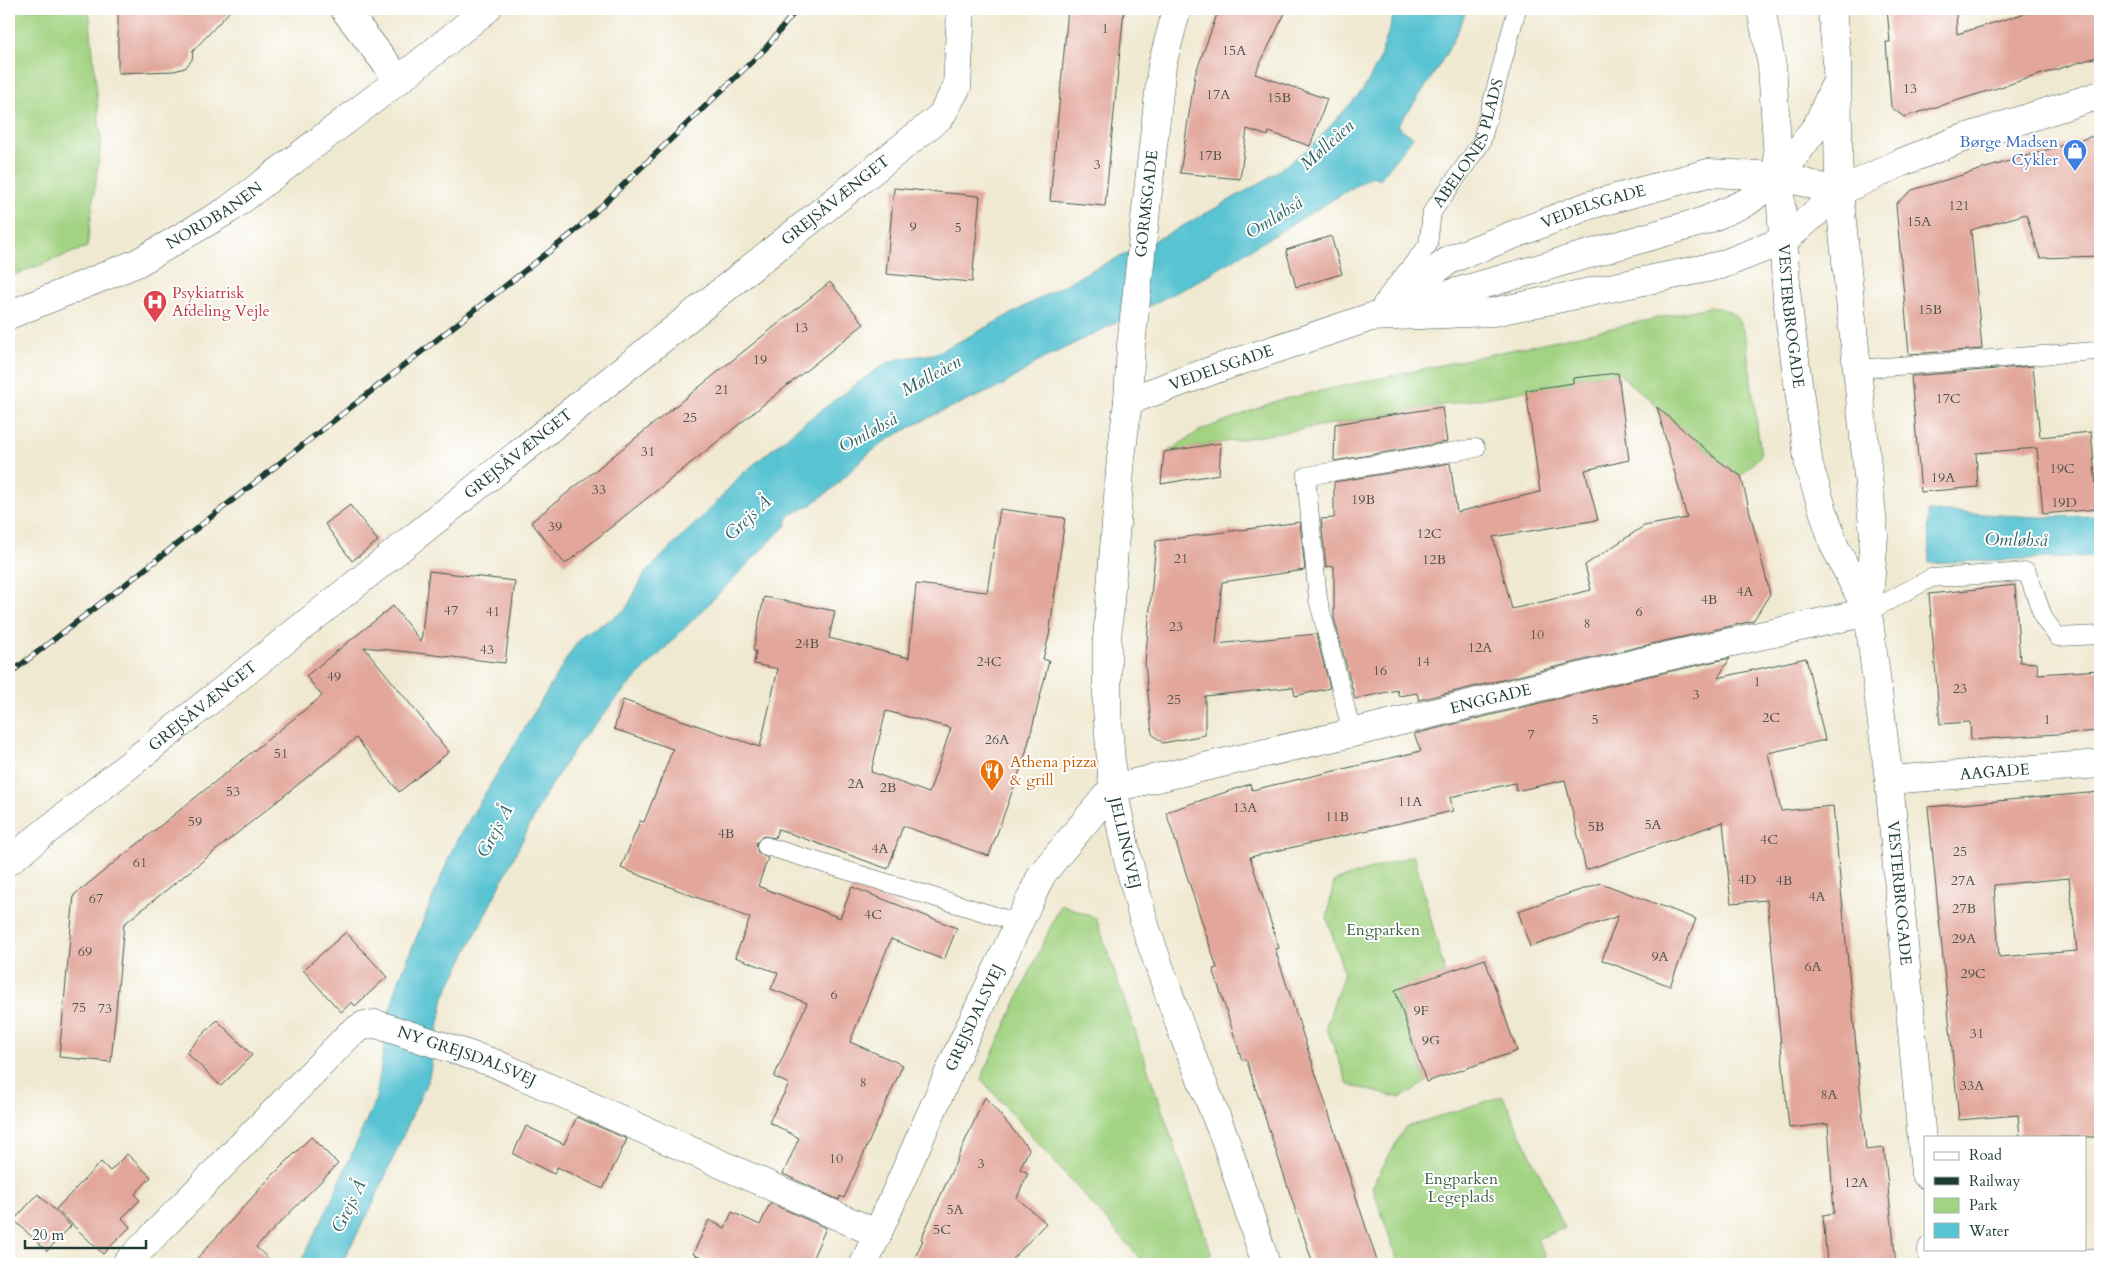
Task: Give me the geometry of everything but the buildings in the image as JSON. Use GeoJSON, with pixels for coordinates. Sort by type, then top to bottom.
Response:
{"type":"FeatureCollection","features":[{"type":"Feature","properties":{"kind":"street"},"geometry":{"type":"LineString","coordinates":[[344,9],[399,80]]}},
{"type":"Feature","properties":{"kind":"street","name":"NORDBANEN"},"geometry":{"type":"LineString","coordinates":[[9,315],[137,263],[228,210],[399,80],[487,9]]}},
{"type":"Feature","properties":{"kind":"street","name":"GREJSÅVÆNGET"},"geometry":{"type":"LineString","coordinates":[[9,861],[941,116],[957,87],[961,9]]}},
{"type":"Feature","properties":{"kind":"street","name":"GORMSGADE"},"geometry":{"type":"LineString","coordinates":[[1128,401],[1131,346],[1162,65],[1177,9]]}},
{"type":"Feature","properties":{"kind":"street","name":"VESTERBROGADE"},"geometry":{"type":"LineString","coordinates":[[1761,9],[1772,66],[1788,300],[1809,466],[1834,545],[1868,612]]}},
{"type":"Feature","properties":{"kind":"street","name":"VESTERBROGADE"},"geometry":{"type":"LineString","coordinates":[[1832,9],[1838,78],[1839,192],[1874,535],[1868,612],[1889,780],[1924,1163]]}},
{"type":"Feature","properties":{"kind":"street"},"geometry":{"type":"LineString","coordinates":[[1371,317],[1704,221],[1747,202],[1780,176],[1818,124],[1838,78]]}},
{"type":"Feature","properties":{"kind":"street","name":"VEDELSGADE"},"geometry":{"type":"LineString","coordinates":[[1128,401],[1371,317],[1493,312],[1721,265],[1785,240],[1839,192],[1900,163],[1958,140],[2100,95]]}},
{"type":"Feature","properties":{"kind":"street","name":"VEDELSGADE"},"geometry":{"type":"LineString","coordinates":[[1371,317],[1451,259],[1590,205],[1708,173],[1780,176],[1839,192]]}},
{"type":"Feature","properties":{"kind":"street","name":"JELLINGVEJ"},"geometry":{"type":"LineString","coordinates":[[1128,401],[1120,458],[1107,640],[1107,709],[1113,788],[1127,856],[1145,926],[1183,1034],[1224,1139],[1266,1264]]}},
{"type":"Feature","properties":{"kind":"street","name":"ENGGADE"},"geometry":{"type":"LineString","coordinates":[[1113,788],[1352,733],[1641,662],[1868,612]]}},
{"type":"Feature","properties":{"kind":"street","name":"AAGADE"},"geometry":{"type":"LineString","coordinates":[[1889,780],[2100,764]]}},
{"type":"Feature","properties":{"kind":"street","name":"GREJSDALSVEJ"},"geometry":{"type":"LineString","coordinates":[[864,1264],[959,1050],[1042,874],[1113,788]]}},
{"type":"Feature","properties":{"kind":"street","name":"NY GREJSDALSVEJ"},"geometry":{"type":"LineString","coordinates":[[126,1264],[350,1034],[364,1025],[376,1024],[494,1063],[549,1086],[878,1234]]}},
{"type":"Feature","properties":{"kind":"street"},"geometry":{"type":"LineString","coordinates":[[1933,1257],[2100,1263]]}},
{"type":"Feature","properties":{"kind":"lane","name":"ABELONES PLADS"},"geometry":{"type":"LineString","coordinates":[[1371,317],[1428,244],[1432,212],[1481,143],[1518,9]]}},
{"type":"Feature","properties":{"kind":"lane"},"geometry":{"type":"LineString","coordinates":[[1857,368],[2095,351]]}},
{"type":"Feature","properties":{"kind":"lane"},"geometry":{"type":"LineString","coordinates":[[1352,733],[1318,599],[1306,476],[1476,448]]}},
{"type":"Feature","properties":{"kind":"lane"},"geometry":{"type":"LineString","coordinates":[[1868,612],[1931,578],[2027,572],[2044,619],[2058,637],[2100,635]]}},
{"type":"Feature","properties":{"kind":"lane"},"geometry":{"type":"LineString","coordinates":[[766,846],[1019,923]]}},
{"type":"Feature","properties":{"kind":"green space"},"geometry":{"type":"Polygon","coordinates":[[[9,9],[89,9],[101,141],[87,247],[9,277],[9,9]]]}},
{"type":"Feature","properties":{"kind":"green space"},"geometry":{"type":"Polygon","coordinates":[[[1709,307],[1730,312],[1735,316],[1746,341],[1761,455],[1741,476],[1719,461],[1618,373],[1574,378],[1573,383],[1167,452],[1199,431],[1279,400],[1709,307]]]}},
{"type":"Feature","properties":{"kind":"green space","name":"Engparken"},"geometry":{"type":"Polygon","coordinates":[[[1414,855],[1445,973],[1395,991],[1426,1082],[1400,1098],[1348,1085],[1326,1026],[1344,973],[1327,918],[1334,881],[1414,855]]]}},
{"type":"Feature","properties":{"kind":"green space"},"geometry":{"type":"Polygon","coordinates":[[[1061,904],[1096,918],[1215,1264],[1145,1264],[981,1079],[1061,904]]]}},
{"type":"Feature","properties":{"kind":"green space","name":"Engparken Legeplads"},"geometry":{"type":"Polygon","coordinates":[[[1503,1096],[1565,1228],[1537,1239],[1549,1264],[1399,1264],[1372,1186],[1405,1127],[1503,1096]]]}},
{"type":"Feature","properties":{"kind":"water"},"geometry":{"type":"Polygon","coordinates":[[[1396,9],[1467,9],[1461,25],[1436,70],[1397,126],[1413,137],[1380,179],[1372,176],[1195,283],[1039,361],[1002,386],[938,413],[890,438],[867,455],[832,489],[811,505],[788,516],[786,525],[626,688],[577,745],[545,795],[444,997],[429,1077],[372,1206],[341,1264],[300,1264],[333,1197],[376,1098],[390,1009],[399,980],[455,843],[572,650],[584,634],[626,609],[645,573],[711,508],[741,475],[800,426],[870,374],[887,363],[903,358],[934,354],[1092,270],[1170,233],[1265,180],[1311,147],[1363,90],[1378,63],[1396,9]]]}},
{"type":"Feature","properties":{"kind":"water","name":"Omløbså"},"geometry":{"type":"Polygon","coordinates":[[[1928,511],[2039,517],[2100,516],[2100,556],[1929,563],[1928,511]]]}},
{"type":"Feature","properties":{"kind":"railway"},"geometry":{"type":"LineString","coordinates":[[9,674],[574,232],[765,49],[797,9]]}},
{"type":"Feature","properties":{"kind":"place","name":"Børge Madsen Cykler"},"geometry":{"type":"Point","coordinates":[2075,172]}},
{"type":"Feature","properties":{"kind":"place","name":"Psykiatrisk Afdeling Vejle"},"geometry":{"type":"Point","coordinates":[155,323]}},
{"type":"Feature","properties":{"kind":"place","name":"Athena pizza & grill"},"geometry":{"type":"Point","coordinates":[992,792]}},
{"type":"Feature","properties":{"kind":"water label","name":"Mølleåen"},"geometry":{"type":"Point","coordinates":[1327,145]}},
{"type":"Feature","properties":{"kind":"water label","name":"Mølleåen"},"geometry":{"type":"Point","coordinates":[931,376]}},
{"type":"Feature","properties":{"kind":"water label","name":"Grejs Å"},"geometry":{"type":"Point","coordinates":[748,518]}},
{"type":"Feature","properties":{"kind":"water label","name":"Grejs Å"},"geometry":{"type":"Point","coordinates":[495,831]}},
{"type":"Feature","properties":{"kind":"water label","name":"Grejs Å"},"geometry":{"type":"Point","coordinates":[349,1206]}}]}
